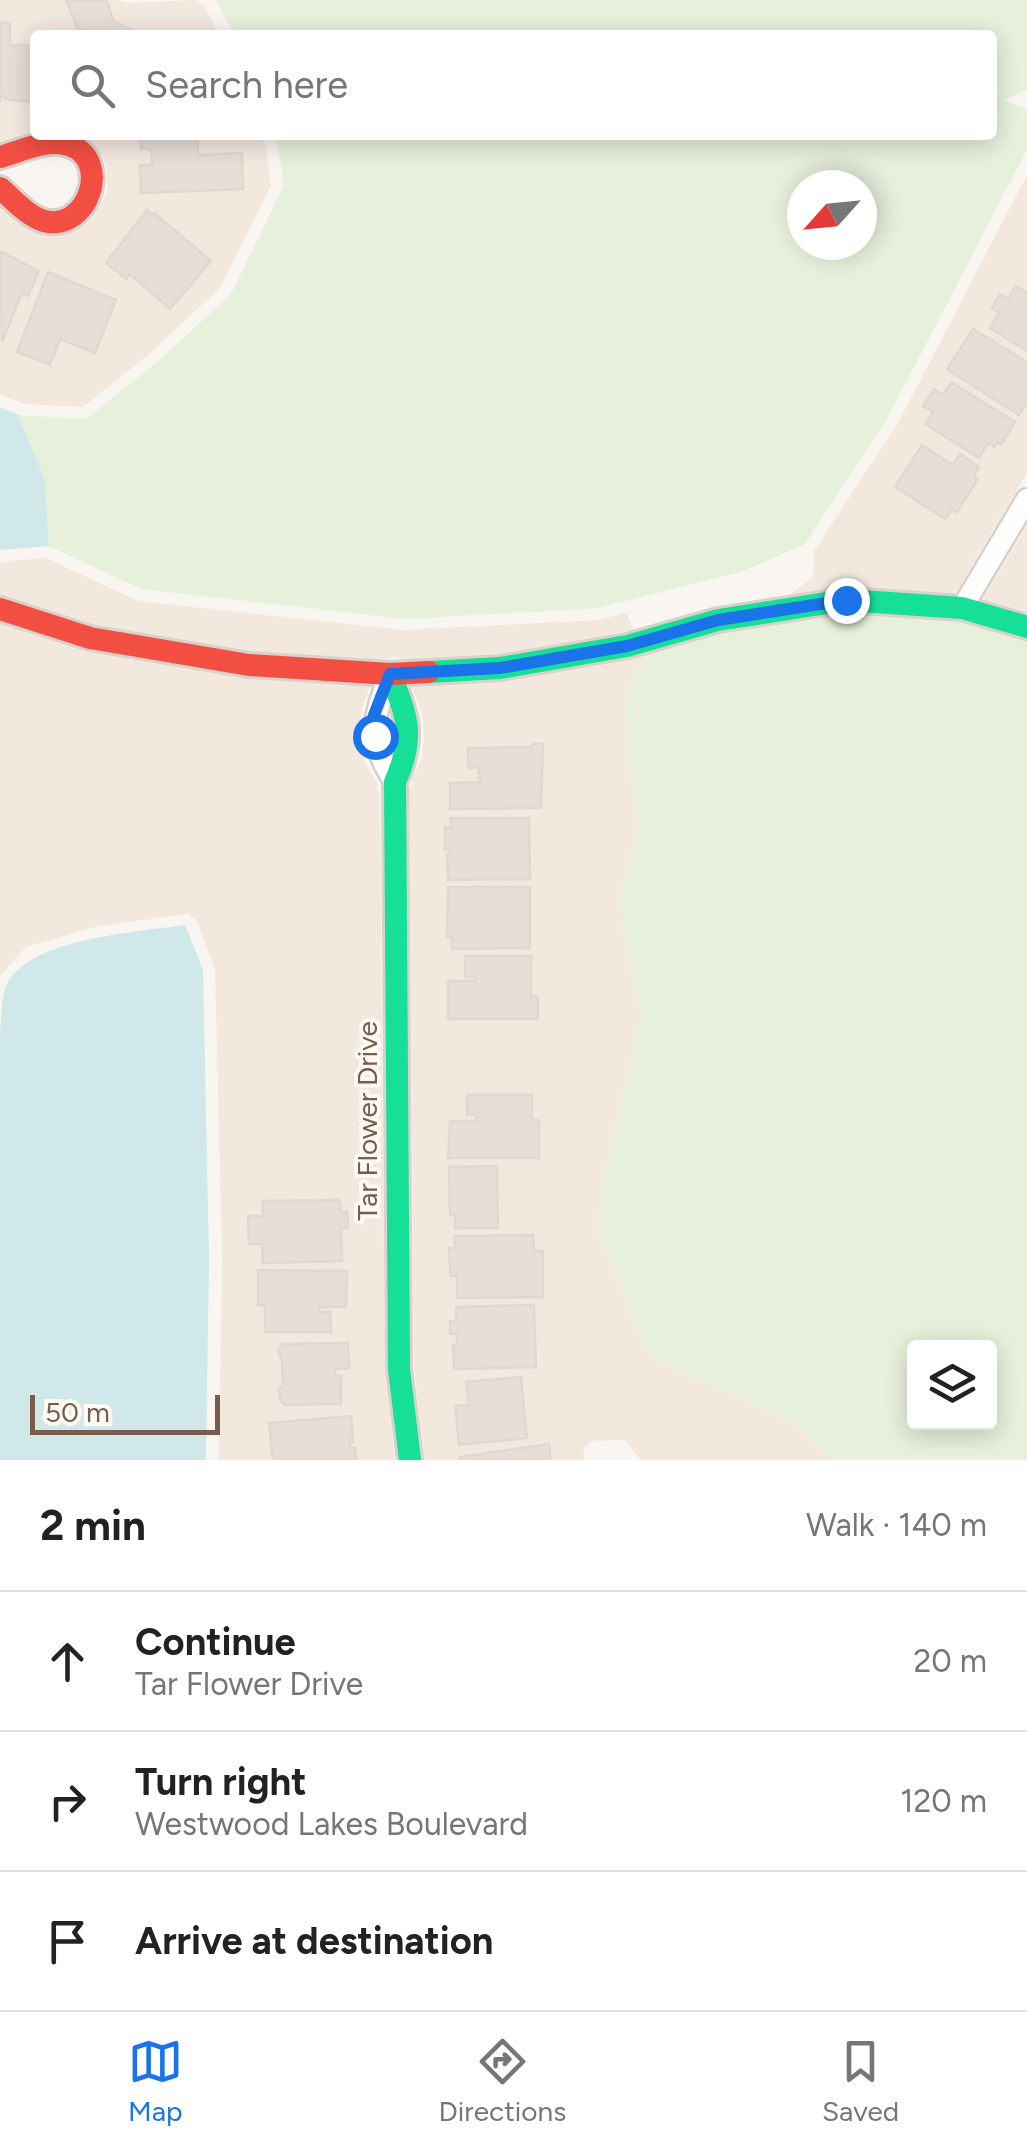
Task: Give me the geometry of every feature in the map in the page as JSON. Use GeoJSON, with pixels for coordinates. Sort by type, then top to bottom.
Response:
{"type":"FeatureCollection","features":[{"type":"Feature","properties":{"kind":"street"},"geometry":{"type":"LineString","coordinates":[[0,157],[56,143],[76,148],[92,166],[94,187],[84,209],[76,215],[67,220],[44,221],[0,188]]}},
{"type":"Feature","properties":{"kind":"street"},"geometry":{"type":"LineString","coordinates":[[962,608],[1027,499]]}},
{"type":"Feature","properties":{"kind":"street"},"geometry":{"type":"LineString","coordinates":[[0,609],[90,638],[250,665],[390,674],[500,668],[627,646],[718,620],[846,600],[962,608],[1027,627]]}},
{"type":"Feature","properties":{"kind":"street","name":"Tar Flower Drive"},"geometry":{"type":"LineString","coordinates":[[390,674],[374,715],[378,757],[395,782]]}},
{"type":"Feature","properties":{"kind":"street","name":"Tar Flower Drive"},"geometry":{"type":"LineString","coordinates":[[390,674],[409,718],[408,755],[395,782],[399,1369],[410,1460]]}},
{"type":"Feature","properties":{"kind":"shaded area"},"geometry":{"type":"Polygon","coordinates":[[[0,0],[195,0],[205,7],[216,30],[30,30],[30,135],[0,144],[0,0]]]}},
{"type":"Feature","properties":{"kind":"shaded area"},"geometry":{"type":"Polygon","coordinates":[[[89,140],[265,140],[271,185],[221,287],[147,356],[83,407],[23,404],[0,394],[0,207],[34,232],[75,231],[92,219],[107,191],[106,164],[89,140]]]}},
{"type":"Feature","properties":{"kind":"shaded area"},"geometry":{"type":"Polygon","coordinates":[[[1027,175],[1027,473],[955,594],[849,587],[788,596],[813,577],[814,551],[898,423],[1027,175]]]}},
{"type":"Feature","properties":{"kind":"shaded area"},"geometry":{"type":"Polygon","coordinates":[[[1027,526],[1027,612],[983,599],[1027,526]]]}},
{"type":"Feature","properties":{"kind":"shaded area"},"geometry":{"type":"Polygon","coordinates":[[[46,558],[138,601],[404,630],[598,620],[626,613],[634,630],[499,654],[400,660],[398,656],[380,660],[253,652],[94,625],[0,595],[0,562],[46,558]]]}},
{"type":"Feature","properties":{"kind":"shaded area"},"geometry":{"type":"Polygon","coordinates":[[[0,624],[86,651],[370,686],[361,712],[361,738],[364,761],[380,791],[385,1372],[395,1460],[219,1460],[222,1258],[215,969],[196,920],[188,914],[98,926],[26,947],[0,976],[0,624]]]}},
{"type":"Feature","properties":{"kind":"shaded area"},"geometry":{"type":"Polygon","coordinates":[[[647,654],[625,700],[629,767],[639,828],[618,902],[643,1025],[638,1030],[607,1163],[597,1231],[649,1356],[790,1420],[831,1460],[641,1460],[625,1440],[592,1441],[583,1449],[585,1460],[424,1460],[414,1367],[409,788],[414,784],[411,780],[421,760],[424,739],[422,712],[411,686],[647,654]]]}},
{"type":"Feature","properties":{"kind":"green space"},"geometry":{"type":"Polygon","coordinates":[[[216,0],[1027,0],[1027,90],[1003,100],[1027,109],[1027,150],[887,419],[805,544],[741,572],[598,608],[405,619],[141,589],[49,546],[45,480],[18,415],[86,419],[155,364],[231,294],[284,186],[277,140],[997,140],[997,30],[231,30],[216,0]]]}},
{"type":"Feature","properties":{"kind":"green space"},"geometry":{"type":"Polygon","coordinates":[[[845,614],[957,621],[1027,641],[1027,1460],[831,1460],[790,1420],[649,1356],[597,1231],[607,1163],[638,1029],[643,1025],[618,901],[639,828],[629,767],[625,700],[647,654],[720,633],[845,614]]]}},
{"type":"Feature","properties":{"kind":"water"},"geometry":{"type":"Polygon","coordinates":[[[0,407],[18,415],[45,480],[49,546],[0,550],[0,407]]]}},
{"type":"Feature","properties":{"kind":"water"},"geometry":{"type":"Polygon","coordinates":[[[185,925],[203,970],[209,1259],[206,1460],[0,1460],[0,1033],[6,986],[18,970],[36,957],[60,947],[185,925]]]}},
{"type":"Feature","properties":{"kind":"building"},"geometry":{"type":"Polygon","coordinates":[[[66,0],[106,0],[114,22],[133,30],[88,29],[78,30],[66,0]]]}},
{"type":"Feature","properties":{"kind":"building"},"geometry":{"type":"Polygon","coordinates":[[[0,23],[10,23],[10,45],[30,45],[30,102],[4,99],[1,93],[0,103],[0,23]]]}},
{"type":"Feature","properties":{"kind":"building"},"geometry":{"type":"Polygon","coordinates":[[[140,140],[197,140],[198,155],[242,153],[243,189],[141,193],[140,165],[152,165],[151,149],[141,149],[140,140]]]}},
{"type":"Feature","properties":{"kind":"building"},"geometry":{"type":"Polygon","coordinates":[[[147,210],[211,261],[170,309],[130,274],[126,279],[106,263],[147,210]]]}},
{"type":"Feature","properties":{"kind":"building"},"geometry":{"type":"Polygon","coordinates":[[[0,251],[39,271],[28,296],[22,293],[2,342],[0,251]]]}},
{"type":"Feature","properties":{"kind":"building"},"geometry":{"type":"Polygon","coordinates":[[[48,272],[116,300],[95,353],[60,339],[50,365],[17,352],[48,272]]]}},
{"type":"Feature","properties":{"kind":"building"},"geometry":{"type":"Polygon","coordinates":[[[1016,286],[1027,293],[1027,351],[990,328],[999,313],[992,308],[1000,294],[1008,299],[1016,286]]]}},
{"type":"Feature","properties":{"kind":"building"},"geometry":{"type":"Polygon","coordinates":[[[973,329],[1027,362],[1027,402],[1019,415],[947,369],[973,329]]]}},
{"type":"Feature","properties":{"kind":"building"},"geometry":{"type":"Polygon","coordinates":[[[951,382],[1015,422],[1001,445],[997,442],[994,447],[988,443],[979,458],[925,424],[933,412],[923,406],[934,389],[943,395],[951,382]]]}},
{"type":"Feature","properties":{"kind":"building"},"geometry":{"type":"Polygon","coordinates":[[[922,445],[953,465],[960,454],[979,467],[974,476],[978,479],[957,512],[952,509],[945,519],[895,487],[922,445]]]}},
{"type":"Feature","properties":{"kind":"building"},"geometry":{"type":"Polygon","coordinates":[[[543,744],[541,808],[450,809],[450,783],[480,782],[478,767],[468,768],[468,748],[543,744]]]}},
{"type":"Feature","properties":{"kind":"building"},"geometry":{"type":"Polygon","coordinates":[[[451,818],[529,818],[530,879],[448,880],[450,849],[445,849],[445,827],[451,827],[451,818]]]}},
{"type":"Feature","properties":{"kind":"building"},"geometry":{"type":"Polygon","coordinates":[[[448,887],[530,887],[530,948],[452,949],[452,937],[447,937],[448,887]]]}},
{"type":"Feature","properties":{"kind":"building"},"geometry":{"type":"Polygon","coordinates":[[[465,956],[531,956],[531,996],[538,997],[538,1019],[448,1019],[448,981],[475,981],[475,977],[465,977],[465,956]]]}},
{"type":"Feature","properties":{"kind":"building"},"geometry":{"type":"Polygon","coordinates":[[[467,1095],[532,1095],[532,1120],[539,1120],[539,1158],[448,1158],[450,1121],[476,1121],[476,1115],[467,1115],[467,1095]]]}},
{"type":"Feature","properties":{"kind":"building"},"geometry":{"type":"Polygon","coordinates":[[[497,1166],[498,1228],[455,1228],[455,1215],[450,1215],[449,1167],[497,1166]]]}},
{"type":"Feature","properties":{"kind":"building"},"geometry":{"type":"Polygon","coordinates":[[[340,1200],[341,1212],[347,1212],[348,1228],[341,1228],[342,1261],[263,1263],[262,1244],[249,1244],[248,1216],[263,1216],[263,1201],[340,1200]]]}},
{"type":"Feature","properties":{"kind":"building"},"geometry":{"type":"Polygon","coordinates":[[[533,1235],[534,1251],[543,1251],[543,1297],[457,1298],[457,1276],[451,1276],[449,1248],[455,1248],[455,1236],[533,1235]]]}},
{"type":"Feature","properties":{"kind":"building"},"geometry":{"type":"Polygon","coordinates":[[[258,1270],[347,1271],[346,1307],[319,1307],[319,1312],[330,1312],[331,1332],[265,1332],[265,1305],[258,1305],[258,1270]]]}},
{"type":"Feature","properties":{"kind":"building"},"geometry":{"type":"Polygon","coordinates":[[[534,1305],[536,1367],[454,1369],[453,1345],[457,1345],[457,1334],[450,1334],[450,1321],[456,1321],[456,1307],[534,1305]]]}},
{"type":"Feature","properties":{"kind":"building"},"geometry":{"type":"Polygon","coordinates":[[[348,1343],[349,1368],[335,1369],[335,1376],[341,1375],[341,1404],[284,1405],[279,1389],[283,1386],[278,1350],[282,1344],[348,1343]]]}},
{"type":"Feature","properties":{"kind":"building"},"geometry":{"type":"Polygon","coordinates":[[[521,1377],[527,1438],[459,1445],[455,1406],[469,1405],[466,1382],[521,1377]]]}},
{"type":"Feature","properties":{"kind":"building"},"geometry":{"type":"Polygon","coordinates":[[[351,1416],[350,1448],[355,1448],[356,1460],[273,1460],[269,1423],[351,1416]]]}},
{"type":"Feature","properties":{"kind":"building"},"geometry":{"type":"Polygon","coordinates":[[[549,1444],[551,1460],[460,1460],[460,1457],[549,1444]]]}},
{"type":"Feature","properties":{"kind":"traffic: fast"},"geometry":{"type":"LineString","coordinates":[[429,672],[500,668],[627,646],[718,620],[846,600],[962,608],[1027,627]]}},
{"type":"Feature","properties":{"kind":"traffic: fast"},"geometry":{"type":"LineString","coordinates":[[390,674],[407,728],[405,753],[395,782],[399,1369],[410,1460]]}},
{"type":"Feature","properties":{"kind":"traffic: jam"},"geometry":{"type":"LineString","coordinates":[[0,157],[43,144],[69,145],[90,164],[92,178],[83,205],[73,216],[60,221],[44,221],[32,215],[0,188]]}},
{"type":"Feature","properties":{"kind":"traffic: jam"},"geometry":{"type":"LineString","coordinates":[[0,609],[90,638],[249,665],[390,674],[429,672]]}},
{"type":"Feature","properties":{"kind":"route"},"geometry":{"type":"LineString","coordinates":[[375,736],[374,715],[390,674],[500,668],[627,646],[718,620],[846,600]]}}]}
